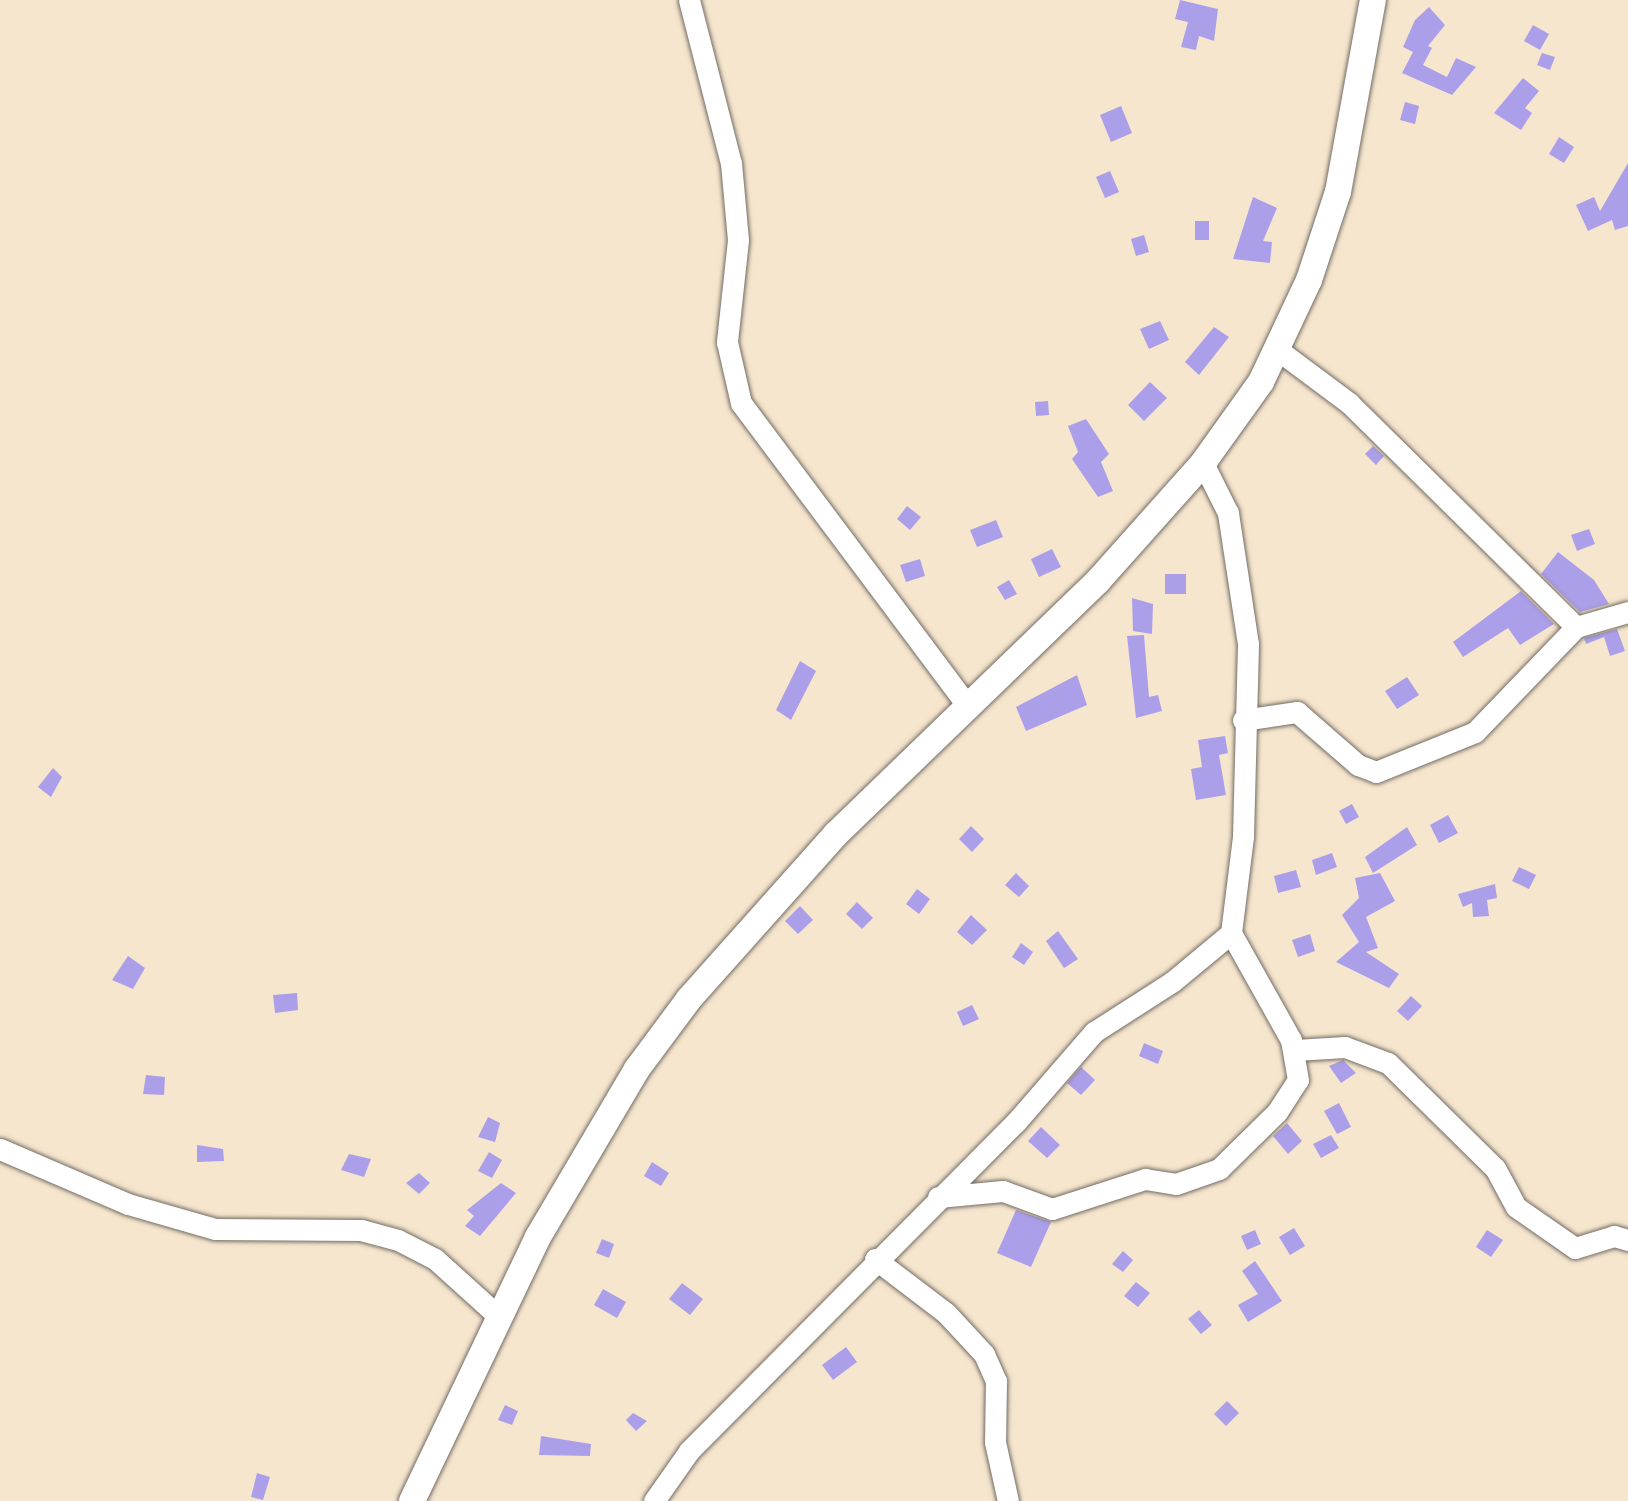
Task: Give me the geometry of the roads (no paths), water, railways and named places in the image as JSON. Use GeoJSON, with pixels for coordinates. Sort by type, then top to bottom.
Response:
{"type":"FeatureCollection","features":[{"type":"Feature","properties":{"kind":"main road"},"geometry":{"type":"LineString","coordinates":[[412,1501],[497,1315],[594,1137],[689,999],[786,886],[1098,581],[1203,463],[1279,350],[1338,192],[1373,0]]}},
{"type":"Feature","properties":{"kind":"street"},"geometry":{"type":"LineString","coordinates":[[689,0],[731,163],[738,250],[727,342],[741,403],[968,706]]}},
{"type":"Feature","properties":{"kind":"street"},"geometry":{"type":"LineString","coordinates":[[1279,350],[1349,403],[1576,627]]}},
{"type":"Feature","properties":{"kind":"street"},"geometry":{"type":"LineString","coordinates":[[938,1197],[1003,1191],[1052,1209],[1145,1179],[1196,1179],[1219,1169],[1277,1112],[1298,1080],[1295,1050],[1231,933],[1243,836],[1243,720],[1248,644],[1239,563],[1228,513],[1203,463]]}},
{"type":"Feature","properties":{"kind":"street"},"geometry":{"type":"LineString","coordinates":[[1243,720],[1297,712],[1358,765],[1376,772],[1475,732],[1576,627],[1628,612]]}},
{"type":"Feature","properties":{"kind":"street"},"geometry":{"type":"LineString","coordinates":[[654,1501],[689,1451],[836,1307],[875,1259],[1017,1122],[1094,1032],[1172,982],[1231,933]]}},
{"type":"Feature","properties":{"kind":"street"},"geometry":{"type":"LineString","coordinates":[[1295,1050],[1345,1047],[1388,1063],[1488,1159],[1516,1207],[1575,1248],[1614,1236],[1628,1240]]}},
{"type":"Feature","properties":{"kind":"street"},"geometry":{"type":"LineString","coordinates":[[0,1149],[128,1204],[215,1229],[361,1230],[398,1240],[435,1259],[497,1315]]}},
{"type":"Feature","properties":{"kind":"street"},"geometry":{"type":"LineString","coordinates":[[875,1259],[946,1313],[984,1354],[996,1381],[995,1442],[1008,1501]]}}]}
